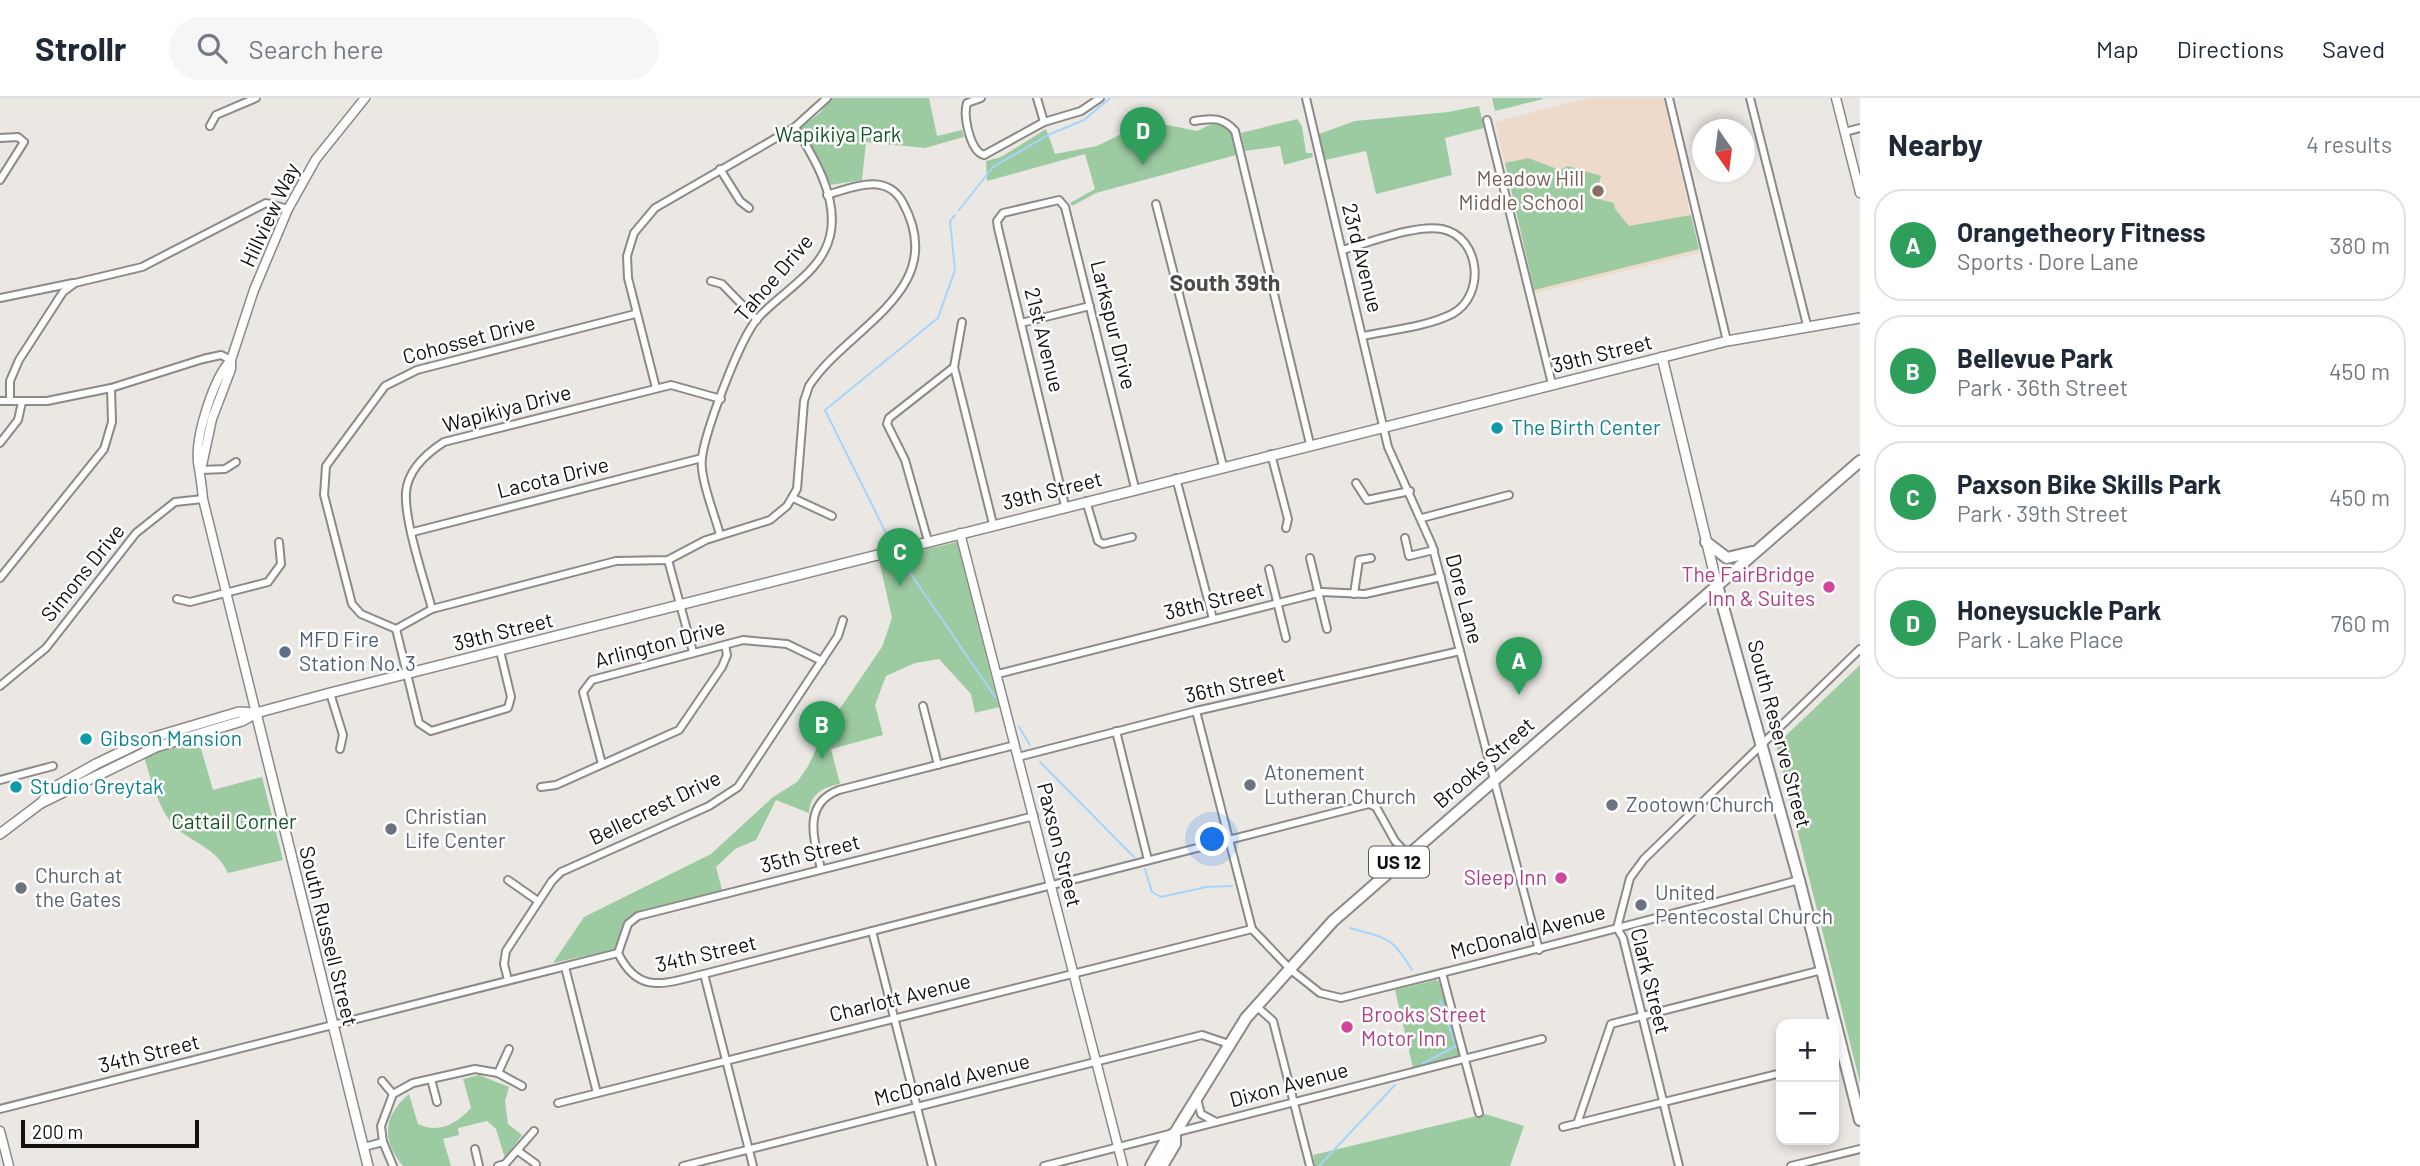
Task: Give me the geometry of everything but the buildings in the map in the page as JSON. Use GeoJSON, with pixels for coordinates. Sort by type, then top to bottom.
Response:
{"type":"FeatureCollection","features":[{"type":"Feature","properties":{"kind":"highway","name":"Brooks Street"},"geometry":{"type":"LineString","coordinates":[[1150,1166],[1167,1138],[1175,1133],[1229,1044],[1256,1006],[1333,920],[1860,461]]}},
{"type":"Feature","properties":{"kind":"highway"},"geometry":{"type":"LineString","coordinates":[[1706,542],[1727,558],[1758,550]]}},
{"type":"Feature","properties":{"kind":"highway","name":"South Reserve Street"},"geometry":{"type":"LineString","coordinates":[[1717,585],[1799,880],[1831,1019]]}},
{"type":"Feature","properties":{"kind":"highway","name":"South Reserve Street"},"geometry":{"type":"LineString","coordinates":[[1839,1059],[1860,1120]]}},
{"type":"Feature","properties":{"kind":"highway","name":"Brooks Street"},"geometry":{"type":"LineString","coordinates":[[1162,1166],[1175,1144],[1175,1133]]}},
{"type":"Feature","properties":{"kind":"main road","name":"39th Street"},"geometry":{"type":"LineString","coordinates":[[256,713],[1086,500],[1552,384],[1727,341],[1807,325],[1860,318]]}},
{"type":"Feature","properties":{"kind":"main road","name":"South Reserve Street"},"geometry":{"type":"LineString","coordinates":[[1662,357],[1717,585]]}},
{"type":"Feature","properties":{"kind":"main road"},"geometry":{"type":"LineString","coordinates":[[0,834],[66,780],[148,739],[239,712],[256,713]]}},
{"type":"Feature","properties":{"kind":"main road"},"geometry":{"type":"LineString","coordinates":[[41,803],[156,747],[242,721],[256,713]]}},
{"type":"Feature","properties":{"kind":"main road","name":"South Russell Street"},"geometry":{"type":"LineString","coordinates":[[256,713],[368,1166]]}},
{"type":"Feature","properties":{"kind":"main road"},"geometry":{"type":"LineString","coordinates":[[82,781],[86,773],[139,747],[148,739]]}},
{"type":"Feature","properties":{"kind":"street"},"geometry":{"type":"LineString","coordinates":[[210,126],[216,115],[256,98]]}},
{"type":"Feature","properties":{"kind":"street","name":"Hillview Way"},"geometry":{"type":"LineString","coordinates":[[256,713],[203,499],[198,456],[209,402],[225,366],[231,360],[254,290],[288,209],[316,159],[365,98]]}},
{"type":"Feature","properties":{"kind":"street"},"geometry":{"type":"LineString","coordinates":[[656,388],[635,314],[626,268],[634,233],[655,208],[795,127],[827,98]]}},
{"type":"Feature","properties":{"kind":"street"},"geometry":{"type":"LineString","coordinates":[[981,98],[967,103],[965,110],[979,153],[988,154],[1044,122],[1081,111],[1100,98]]}},
{"type":"Feature","properties":{"kind":"street"},"geometry":{"type":"LineString","coordinates":[[1037,98],[1044,122]]}},
{"type":"Feature","properties":{"kind":"street","name":"23rd Avenue"},"geometry":{"type":"LineString","coordinates":[[1306,98],[1384,426]]}},
{"type":"Feature","properties":{"kind":"street"},"geometry":{"type":"LineString","coordinates":[[1669,98],[1727,341]]}},
{"type":"Feature","properties":{"kind":"street"},"geometry":{"type":"LineString","coordinates":[[1749,98],[1807,325]]}},
{"type":"Feature","properties":{"kind":"street"},"geometry":{"type":"LineString","coordinates":[[1836,98],[1860,193]]}},
{"type":"Feature","properties":{"kind":"street"},"geometry":{"type":"LineString","coordinates":[[1194,121],[1210,118],[1226,121],[1235,131],[1310,444]]}},
{"type":"Feature","properties":{"kind":"street"},"geometry":{"type":"LineString","coordinates":[[1487,120],[1552,384]]}},
{"type":"Feature","properties":{"kind":"street","name":"Tahoe Drive"},"geometry":{"type":"LineString","coordinates":[[702,458],[742,343],[757,320],[814,265],[825,250],[831,223],[827,195],[814,158],[795,127]]}},
{"type":"Feature","properties":{"kind":"street"},"geometry":{"type":"LineString","coordinates":[[1845,132],[1860,128]]}},
{"type":"Feature","properties":{"kind":"street"},"geometry":{"type":"LineString","coordinates":[[0,138],[18,137],[24,142],[0,180]]}},
{"type":"Feature","properties":{"kind":"street"},"geometry":{"type":"LineString","coordinates":[[720,169],[740,201],[749,208]]}},
{"type":"Feature","properties":{"kind":"street"},"geometry":{"type":"LineString","coordinates":[[500,651],[511,697],[509,708],[431,731],[419,723],[396,629],[432,609],[616,561],[668,560],[720,535],[770,520],[793,498],[801,469],[804,401],[809,386],[897,296],[910,277],[914,258],[909,219],[895,192],[888,186],[870,184],[827,195]]}},
{"type":"Feature","properties":{"kind":"street","name":"Larkspur Drive"},"geometry":{"type":"LineString","coordinates":[[1031,207],[1063,202],[1135,488]]}},
{"type":"Feature","properties":{"kind":"street"},"geometry":{"type":"LineString","coordinates":[[0,298],[142,267],[266,204],[288,209]]}},
{"type":"Feature","properties":{"kind":"street"},"geometry":{"type":"LineString","coordinates":[[1156,204],[1223,466]]}},
{"type":"Feature","properties":{"kind":"street","name":"21st Avenue"},"geometry":{"type":"LineString","coordinates":[[1031,207],[1003,214],[997,221],[1065,506]]}},
{"type":"Feature","properties":{"kind":"street"},"geometry":{"type":"LineString","coordinates":[[1342,250],[1425,229],[1443,230],[1467,246],[1474,260],[1473,290],[1454,313],[1363,336]]}},
{"type":"Feature","properties":{"kind":"street"},"geometry":{"type":"LineString","coordinates":[[711,281],[722,284],[757,320]]}},
{"type":"Feature","properties":{"kind":"street"},"geometry":{"type":"LineString","coordinates":[[10,401],[10,381],[19,360],[63,292],[75,283]]}},
{"type":"Feature","properties":{"kind":"street"},"geometry":{"type":"LineString","coordinates":[[1021,323],[1090,306]]}},
{"type":"Feature","properties":{"kind":"street","name":"Cohosset Drive"},"geometry":{"type":"LineString","coordinates":[[396,629],[361,614],[352,604],[324,495],[326,466],[385,386],[417,370],[635,314]]}},
{"type":"Feature","properties":{"kind":"street"},"geometry":{"type":"LineString","coordinates":[[962,322],[954,366],[993,524]]}},
{"type":"Feature","properties":{"kind":"street"},"geometry":{"type":"LineString","coordinates":[[0,401],[47,401],[111,388],[203,359],[221,355],[231,360]]}},
{"type":"Feature","properties":{"kind":"street"},"geometry":{"type":"LineString","coordinates":[[928,541],[905,460],[887,424],[889,418],[954,366]]}},
{"type":"Feature","properties":{"kind":"street","name":"Wapikiya Drive"},"geometry":{"type":"LineString","coordinates":[[432,609],[406,491],[413,472],[426,454],[444,442],[656,388],[683,387],[721,399]]}},
{"type":"Feature","properties":{"kind":"street"},"geometry":{"type":"LineString","coordinates":[[0,578],[104,449],[112,422],[111,388]]}},
{"type":"Feature","properties":{"kind":"street"},"geometry":{"type":"LineString","coordinates":[[0,443],[18,420],[22,402]]}},
{"type":"Feature","properties":{"kind":"street","name":"Dore Lane"},"geometry":{"type":"LineString","coordinates":[[1384,426],[1388,447],[1422,517],[1434,550],[1538,950]]}},
{"type":"Feature","properties":{"kind":"street"},"geometry":{"type":"LineString","coordinates":[[1271,454],[1288,519],[1286,528]]}},
{"type":"Feature","properties":{"kind":"street"},"geometry":{"type":"LineString","coordinates":[[702,458],[720,535]]}},
{"type":"Feature","properties":{"kind":"street","name":"Lacota Drive"},"geometry":{"type":"LineString","coordinates":[[413,531],[702,458]]}},
{"type":"Feature","properties":{"kind":"street"},"geometry":{"type":"LineString","coordinates":[[201,470],[225,469],[236,462]]}},
{"type":"Feature","properties":{"kind":"street"},"geometry":{"type":"LineString","coordinates":[[1176,478],[1213,620]]}},
{"type":"Feature","properties":{"kind":"street"},"geometry":{"type":"LineString","coordinates":[[1356,483],[1367,500],[1410,491]]}},
{"type":"Feature","properties":{"kind":"street"},"geometry":{"type":"LineString","coordinates":[[1422,517],[1510,495]]}},
{"type":"Feature","properties":{"kind":"street"},"geometry":{"type":"LineString","coordinates":[[793,498],[832,516]]}},
{"type":"Feature","properties":{"kind":"street","name":"Simons Drive"},"geometry":{"type":"LineString","coordinates":[[0,686],[32,663],[46,648],[136,533],[175,502],[203,499]]}},
{"type":"Feature","properties":{"kind":"street"},"geometry":{"type":"LineString","coordinates":[[1086,500],[1098,541],[1103,544],[1132,537]]}},
{"type":"Feature","properties":{"kind":"street","name":"Paxson Street"},"geometry":{"type":"LineString","coordinates":[[960,533],[1123,1166]]}},
{"type":"Feature","properties":{"kind":"street"},"geometry":{"type":"LineString","coordinates":[[1405,538],[1409,556],[1434,550]]}},
{"type":"Feature","properties":{"kind":"street"},"geometry":{"type":"LineString","coordinates":[[177,599],[190,603],[268,582],[281,564],[279,542]]}},
{"type":"Feature","properties":{"kind":"street"},"geometry":{"type":"LineString","coordinates":[[1310,558],[1327,629]]}},
{"type":"Feature","properties":{"kind":"street"},"geometry":{"type":"LineString","coordinates":[[1354,594],[1359,560],[1371,558]]}},
{"type":"Feature","properties":{"kind":"street"},"geometry":{"type":"LineString","coordinates":[[668,560],[693,652]]}},
{"type":"Feature","properties":{"kind":"street"},"geometry":{"type":"LineString","coordinates":[[1269,569],[1286,638]]}},
{"type":"Feature","properties":{"kind":"street","name":"38th Street"},"geometry":{"type":"LineString","coordinates":[[998,674],[1318,593],[1365,594],[1441,577]]}},
{"type":"Feature","properties":{"kind":"street","name":"Bellecrest Drive"},"geometry":{"type":"LineString","coordinates":[[508,980],[504,964],[506,951],[538,901],[561,872],[709,806],[738,787],[838,636],[843,620]]}},
{"type":"Feature","properties":{"kind":"street","name":"Arlington Drive"},"geometry":{"type":"LineString","coordinates":[[602,765],[584,695],[586,684],[743,640],[778,642],[805,651],[822,661]]}},
{"type":"Feature","properties":{"kind":"street"},"geometry":{"type":"LineString","coordinates":[[541,787],[556,786],[682,727],[722,667],[727,655],[725,645]]}},
{"type":"Feature","properties":{"kind":"street","name":"Clark Street"},"geometry":{"type":"LineString","coordinates":[[1679,1166],[1623,938],[1617,928],[1630,878],[1644,859],[1680,822],[1860,649]]}},
{"type":"Feature","properties":{"kind":"street","name":"36th Street"},"geometry":{"type":"LineString","coordinates":[[1018,757],[1196,711],[1460,651]]}},
{"type":"Feature","properties":{"kind":"street"},"geometry":{"type":"LineString","coordinates":[[330,693],[343,735],[340,748]]}},
{"type":"Feature","properties":{"kind":"street"},"geometry":{"type":"LineString","coordinates":[[923,706],[938,765]]}},
{"type":"Feature","properties":{"kind":"street"},"geometry":{"type":"LineString","coordinates":[[1196,711],[1252,929]]}},
{"type":"Feature","properties":{"kind":"street"},"geometry":{"type":"LineString","coordinates":[[1116,731],[1147,860]]}},
{"type":"Feature","properties":{"kind":"street"},"geometry":{"type":"LineString","coordinates":[[821,869],[812,825],[814,813],[826,796],[1016,745]]}},
{"type":"Feature","properties":{"kind":"street"},"geometry":{"type":"LineString","coordinates":[[0,779],[53,766]]}},
{"type":"Feature","properties":{"kind":"street","name":"34th Street"},"geometry":{"type":"LineString","coordinates":[[0,1109],[618,953],[631,973],[649,984],[704,974],[1369,804],[1376,807],[1395,841],[1408,855]]}},
{"type":"Feature","properties":{"kind":"street","name":"35th Street"},"geometry":{"type":"LineString","coordinates":[[618,953],[628,924],[638,916],[1034,816]]}},
{"type":"Feature","properties":{"kind":"street"},"geometry":{"type":"LineString","coordinates":[[508,880],[538,901]]}},
{"type":"Feature","properties":{"kind":"street","name":"McDonald Avenue"},"geometry":{"type":"LineString","coordinates":[[1252,929],[1289,967],[1320,993],[1341,998],[1538,950],[1799,880]]}},
{"type":"Feature","properties":{"kind":"street","name":"Charlott Avenue"},"geometry":{"type":"LineString","coordinates":[[558,1103],[1252,929]]}},
{"type":"Feature","properties":{"kind":"street"},"geometry":{"type":"LineString","coordinates":[[872,931],[932,1166]]}},
{"type":"Feature","properties":{"kind":"street"},"geometry":{"type":"LineString","coordinates":[[565,967],[597,1093]]}},
{"type":"Feature","properties":{"kind":"street"},"geometry":{"type":"LineString","coordinates":[[1577,1124],[1611,1024],[1822,970]]}},
{"type":"Feature","properties":{"kind":"street"},"geometry":{"type":"LineString","coordinates":[[1442,973],[1467,1059],[1479,1113]]}},
{"type":"Feature","properties":{"kind":"street"},"geometry":{"type":"LineString","coordinates":[[704,974],[753,1166]]}},
{"type":"Feature","properties":{"kind":"street"},"geometry":{"type":"LineString","coordinates":[[1256,1006],[1273,1021],[1310,1166]]}},
{"type":"Feature","properties":{"kind":"street","name":"McDonald Avenue"},"geometry":{"type":"LineString","coordinates":[[683,1166],[706,1163],[749,1149],[1202,1035],[1229,1044]]}},
{"type":"Feature","properties":{"kind":"street","name":"Dixon Avenue"},"geometry":{"type":"LineString","coordinates":[[1044,1166],[1542,1039]]}},
{"type":"Feature","properties":{"kind":"street"},"geometry":{"type":"LineString","coordinates":[[498,1073],[509,1049]]}},
{"type":"Feature","properties":{"kind":"street"},"geometry":{"type":"LineString","coordinates":[[393,1166],[383,1142],[381,1126],[393,1094],[413,1083],[475,1069],[498,1073],[522,1086]]}},
{"type":"Feature","properties":{"kind":"street"},"geometry":{"type":"LineString","coordinates":[[1563,1127],[1776,1074]]}},
{"type":"Feature","properties":{"kind":"street"},"geometry":{"type":"LineString","coordinates":[[431,1079],[437,1102]]}},
{"type":"Feature","properties":{"kind":"street"},"geometry":{"type":"LineString","coordinates":[[382,1081],[393,1094]]}},
{"type":"Feature","properties":{"kind":"street"},"geometry":{"type":"LineString","coordinates":[[1198,1093],[1201,1114],[1216,1122]]}},
{"type":"Feature","properties":{"kind":"street"},"geometry":{"type":"LineString","coordinates":[[0,1130],[3,1154],[9,1166]]}},
{"type":"Feature","properties":{"kind":"street"},"geometry":{"type":"LineString","coordinates":[[498,1166],[518,1151],[534,1131]]}},
{"type":"Feature","properties":{"kind":"street"},"geometry":{"type":"LineString","coordinates":[[363,1147],[383,1142]]}},
{"type":"Feature","properties":{"kind":"street"},"geometry":{"type":"LineString","coordinates":[[475,1149],[479,1166]]}},
{"type":"Feature","properties":{"kind":"street"},"geometry":{"type":"LineString","coordinates":[[1791,1166],[1860,1149]]}},
{"type":"Feature","properties":{"kind":"street"},"geometry":{"type":"LineString","coordinates":[[518,1151],[536,1164]]}},
{"type":"Feature","properties":{"kind":"shaded area","name":"Meadow Hill Middle School"},"geometry":{"type":"Polygon","coordinates":[[[1589,98],[1664,98],[1699,253],[1535,293],[1495,122],[1589,98]]]}},
{"type":"Feature","properties":{"kind":"green space","name":"Wapikiya Park"},"geometry":{"type":"Polygon","coordinates":[[[831,98],[929,98],[937,136],[962,130],[964,137],[925,148],[866,142],[862,180],[830,185],[801,127],[820,113],[831,98]]]}},
{"type":"Feature","properties":{"kind":"green space"},"geometry":{"type":"Polygon","coordinates":[[[1492,98],[1543,98],[1543,99],[1495,111],[1492,98]]]}},
{"type":"Feature","properties":{"kind":"green space"},"geometry":{"type":"Polygon","coordinates":[[[1479,106],[1484,128],[1445,138],[1452,175],[1376,194],[1366,151],[1325,160],[1319,134],[1355,121],[1448,112],[1479,106]]]}},
{"type":"Feature","properties":{"kind":"green space"},"geometry":{"type":"Polygon","coordinates":[[[1297,119],[1302,126],[1306,153],[1312,153],[1313,157],[1284,165],[1280,146],[1245,151],[1241,133],[1297,119]]]}},
{"type":"Feature","properties":{"kind":"green space"},"geometry":{"type":"Polygon","coordinates":[[[1148,121],[1197,131],[1216,122],[1224,124],[1231,131],[1236,155],[1096,193],[1072,206],[1070,203],[1095,189],[1085,154],[987,181],[986,161],[1001,157],[1046,129],[1055,154],[1097,146],[1148,121]]]}},
{"type":"Feature","properties":{"kind":"green space"},"geometry":{"type":"Polygon","coordinates":[[[1528,158],[1560,170],[1568,166],[1601,176],[1595,198],[1614,203],[1615,209],[1629,226],[1691,215],[1699,249],[1534,290],[1505,163],[1528,158]]]}},
{"type":"Feature","properties":{"kind":"green space"},"geometry":{"type":"Polygon","coordinates":[[[957,542],[999,707],[975,713],[971,694],[939,659],[915,663],[886,676],[875,705],[883,735],[831,749],[840,784],[818,792],[809,813],[776,800],[756,840],[735,849],[716,867],[722,890],[642,910],[629,918],[613,950],[553,963],[584,917],[711,854],[773,797],[797,782],[826,729],[882,647],[892,618],[879,560],[957,542]]]}},
{"type":"Feature","properties":{"kind":"green space"},"geometry":{"type":"Polygon","coordinates":[[[1860,665],[1860,1083],[1776,745],[1860,665]]]}},
{"type":"Feature","properties":{"kind":"green space","name":"Cattail Corner"},"geometry":{"type":"Polygon","coordinates":[[[198,738],[213,790],[262,777],[283,860],[228,873],[214,854],[184,834],[169,819],[158,799],[144,757],[198,738]]]}},
{"type":"Feature","properties":{"kind":"green space"},"geometry":{"type":"Polygon","coordinates":[[[1436,980],[1439,982],[1461,1055],[1413,1068],[1395,990],[1436,980]]]}},
{"type":"Feature","properties":{"kind":"green space"},"geometry":{"type":"Polygon","coordinates":[[[479,1075],[509,1087],[505,1101],[508,1124],[522,1135],[505,1158],[496,1129],[487,1121],[458,1128],[459,1135],[443,1139],[451,1166],[403,1166],[388,1138],[390,1120],[400,1102],[409,1094],[418,1124],[433,1128],[447,1126],[471,1108],[463,1079],[479,1075]]]}},
{"type":"Feature","properties":{"kind":"green space"},"geometry":{"type":"Polygon","coordinates":[[[1485,1114],[1524,1126],[1510,1166],[1315,1166],[1313,1155],[1485,1114]]]}},
{"type":"Feature","properties":{"kind":"waterway"},"geometry":{"type":"LineString","coordinates":[[959,210],[993,167],[1048,135],[1084,120],[1110,98]]}},
{"type":"Feature","properties":{"kind":"waterway"},"geometry":{"type":"LineString","coordinates":[[889,539],[825,410],[938,318],[955,270],[950,221],[955,215]]}},
{"type":"Feature","properties":{"kind":"waterway"},"geometry":{"type":"LineString","coordinates":[[902,561],[995,697]]}},
{"type":"Feature","properties":{"kind":"waterway"},"geometry":{"type":"LineString","coordinates":[[1019,727],[1030,745]]}},
{"type":"Feature","properties":{"kind":"waterway"},"geometry":{"type":"LineString","coordinates":[[1040,762],[1134,857]]}},
{"type":"Feature","properties":{"kind":"waterway"},"geometry":{"type":"LineString","coordinates":[[1145,869],[1152,892],[1161,897],[1206,887],[1232,886]]}},
{"type":"Feature","properties":{"kind":"waterway"},"geometry":{"type":"LineString","coordinates":[[1350,928],[1393,944],[1412,970]]}},
{"type":"Feature","properties":{"kind":"waterway"},"geometry":{"type":"LineString","coordinates":[[1422,1064],[1456,1046],[1440,1000]]}},
{"type":"Feature","properties":{"kind":"waterway"},"geometry":{"type":"LineString","coordinates":[[1319,1166],[1395,1085]]}},
{"type":"Feature","properties":{"kind":"place","name":"Honeysuckle Park"},"geometry":{"type":"Point","coordinates":[1143,165]}},
{"type":"Feature","properties":{"kind":"place","name":"Meadow Hill Middle School"},"geometry":{"type":"Point","coordinates":[1598,191]}},
{"type":"Feature","properties":{"kind":"place","name":"The Birth Center"},"geometry":{"type":"Point","coordinates":[1497,428]}},
{"type":"Feature","properties":{"kind":"place","name":"Paxson Bike Skills Park"},"geometry":{"type":"Point","coordinates":[900,586]}},
{"type":"Feature","properties":{"kind":"place","name":"The FairBridge Inn & Suites"},"geometry":{"type":"Point","coordinates":[1829,587]}},
{"type":"Feature","properties":{"kind":"place","name":"MFD Fire Station No. 3"},"geometry":{"type":"Point","coordinates":[285,652]}},
{"type":"Feature","properties":{"kind":"place","name":"Orangetheory Fitness"},"geometry":{"type":"Point","coordinates":[1519,695]}},
{"type":"Feature","properties":{"kind":"place","name":"Gibson Mansion"},"geometry":{"type":"Point","coordinates":[86,739]}},
{"type":"Feature","properties":{"kind":"place","name":"Bellevue Park"},"geometry":{"type":"Point","coordinates":[822,759]}},
{"type":"Feature","properties":{"kind":"place","name":"Atonement Lutheran Church"},"geometry":{"type":"Point","coordinates":[1250,785]}},
{"type":"Feature","properties":{"kind":"place","name":"Studio Greytak"},"geometry":{"type":"Point","coordinates":[16,787]}},
{"type":"Feature","properties":{"kind":"place","name":"Zootown Church"},"geometry":{"type":"Point","coordinates":[1612,805]}},
{"type":"Feature","properties":{"kind":"place","name":"Christian Life Center"},"geometry":{"type":"Point","coordinates":[391,829]}},
{"type":"Feature","properties":{"kind":"place","name":"Sleep Inn"},"geometry":{"type":"Point","coordinates":[1561,878]}},
{"type":"Feature","properties":{"kind":"place","name":"Church at the Gates"},"geometry":{"type":"Point","coordinates":[21,888]}},
{"type":"Feature","properties":{"kind":"place","name":"United Pentecostal Church"},"geometry":{"type":"Point","coordinates":[1641,905]}},
{"type":"Feature","properties":{"kind":"place","name":"Brooks Street Motor Inn"},"geometry":{"type":"Point","coordinates":[1347,1027]}},
{"type":"Feature","properties":{"kind":"district","name":"South 39th"},"geometry":{"type":"Point","coordinates":[1225,283]}}]}
